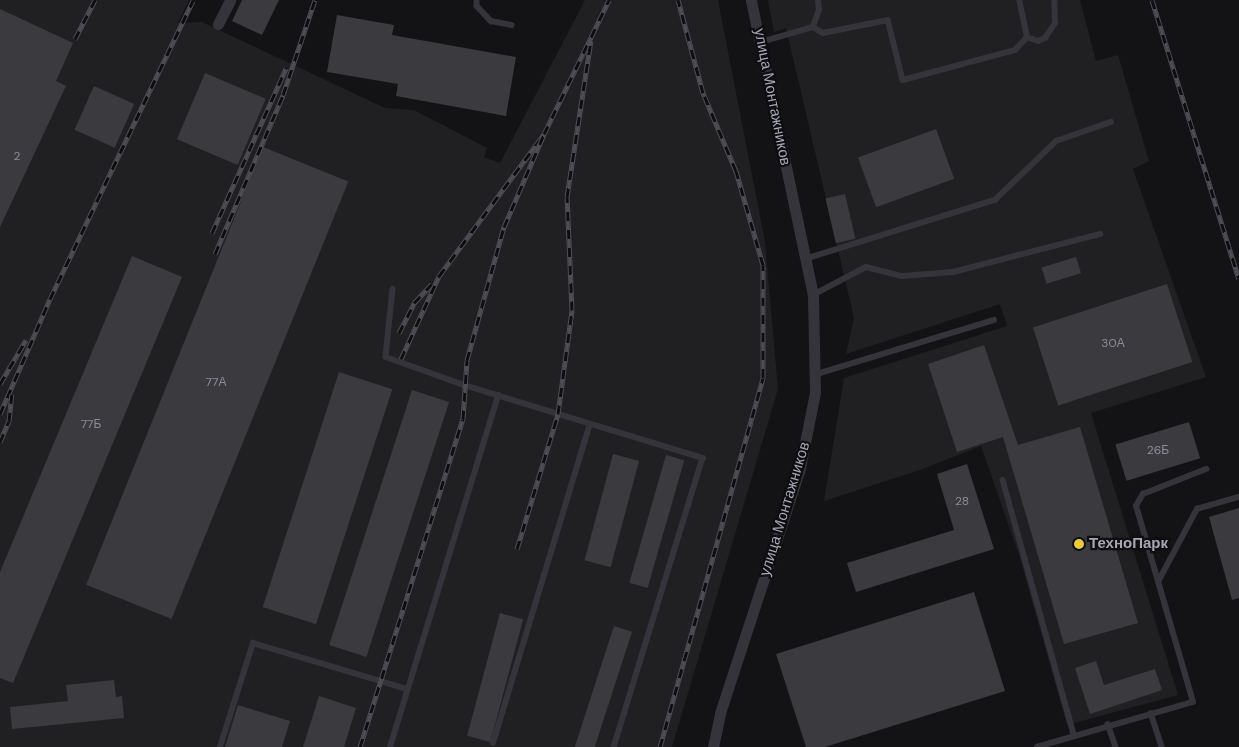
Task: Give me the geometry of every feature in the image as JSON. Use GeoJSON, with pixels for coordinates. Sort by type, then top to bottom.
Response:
{"type":"FeatureCollection","features":[{"type":"Feature","properties":{"kind":"street"},"geometry":{"type":"LineString","coordinates":[[218,24],[230,0]]}},
{"type":"Feature","properties":{"kind":"street","name":"улица Монтажников"},"geometry":{"type":"LineString","coordinates":[[713,747],[720,713],[800,468],[815,392],[813,294],[803,259],[762,42],[752,0]]}},
{"type":"Feature","properties":{"kind":"lane"},"geometry":{"type":"LineString","coordinates":[[477,0],[477,6],[492,21],[512,25]]}},
{"type":"Feature","properties":{"kind":"lane"},"geometry":{"type":"LineString","coordinates":[[813,27],[819,10],[818,0]]}},
{"type":"Feature","properties":{"kind":"lane"},"geometry":{"type":"LineString","coordinates":[[1019,0],[1027,37]]}},
{"type":"Feature","properties":{"kind":"lane"},"geometry":{"type":"LineString","coordinates":[[1027,37],[1038,41],[1045,38],[1055,23],[1054,0]]}},
{"type":"Feature","properties":{"kind":"lane"},"geometry":{"type":"LineString","coordinates":[[762,42],[813,27],[823,32],[888,20],[903,80],[1014,50],[1027,37]]}},
{"type":"Feature","properties":{"kind":"lane"},"geometry":{"type":"LineString","coordinates":[[803,259],[995,200],[1056,141],[1111,122]]}},
{"type":"Feature","properties":{"kind":"lane"},"geometry":{"type":"LineString","coordinates":[[813,294],[866,267],[902,276],[953,272],[1100,234]]}},
{"type":"Feature","properties":{"kind":"lane"},"geometry":{"type":"LineString","coordinates":[[393,289],[386,357],[498,396],[703,458],[614,747]]}},
{"type":"Feature","properties":{"kind":"lane"},"geometry":{"type":"LineString","coordinates":[[814,375],[994,320]]}},
{"type":"Feature","properties":{"kind":"lane"},"geometry":{"type":"LineString","coordinates":[[390,747],[498,396]]}},
{"type":"Feature","properties":{"kind":"lane"},"geometry":{"type":"LineString","coordinates":[[493,743],[590,424]]}},
{"type":"Feature","properties":{"kind":"lane"},"geometry":{"type":"LineString","coordinates":[[1037,747],[1108,724],[1193,702],[1136,506],[1143,494],[1206,470]]}},
{"type":"Feature","properties":{"kind":"lane"},"geometry":{"type":"LineString","coordinates":[[1003,480],[1074,735]]}},
{"type":"Feature","properties":{"kind":"lane"},"geometry":{"type":"LineString","coordinates":[[1158,582],[1197,509],[1238,497]]}},
{"type":"Feature","properties":{"kind":"lane"},"geometry":{"type":"LineString","coordinates":[[220,747],[253,643],[407,690]]}},
{"type":"Feature","properties":{"kind":"lane"},"geometry":{"type":"LineString","coordinates":[[1151,713],[1162,747]]}},
{"type":"Feature","properties":{"kind":"lane"},"geometry":{"type":"LineString","coordinates":[[1108,724],[1116,747]]}},
{"type":"Feature","properties":{"kind":"shaded area"},"geometry":{"type":"Polygon","coordinates":[[[0,0],[189,0],[178,23],[202,22],[385,108],[414,110],[487,148],[484,157],[500,163],[585,0],[718,0],[765,242],[778,389],[672,747],[0,747],[0,0]]]}},
{"type":"Feature","properties":{"kind":"shaded area"},"geometry":{"type":"Polygon","coordinates":[[[768,0],[1080,0],[1096,61],[1118,55],[1149,161],[1133,169],[1206,377],[1091,413],[1178,695],[1067,725],[1019,555],[981,446],[920,470],[824,501],[844,378],[1007,326],[1000,304],[846,354],[854,318],[786,28],[774,32],[768,0]]]}},
{"type":"Feature","properties":{"kind":"building"},"geometry":{"type":"Polygon","coordinates":[[[242,0],[279,0],[262,35],[232,21],[242,0]]]}},
{"type":"Feature","properties":{"kind":"building"},"geometry":{"type":"Polygon","coordinates":[[[0,9],[73,43],[56,81],[66,86],[0,227],[0,9]]]}},
{"type":"Feature","properties":{"kind":"building"},"geometry":{"type":"Polygon","coordinates":[[[337,15],[394,25],[392,35],[516,57],[506,116],[396,96],[398,84],[327,72],[337,15]]]}},
{"type":"Feature","properties":{"kind":"building"},"geometry":{"type":"Polygon","coordinates":[[[205,73],[266,99],[238,165],[177,139],[205,73]]]}},
{"type":"Feature","properties":{"kind":"building"},"geometry":{"type":"Polygon","coordinates":[[[94,86],[134,104],[115,148],[74,130],[94,86]]]}},
{"type":"Feature","properties":{"kind":"building"},"geometry":{"type":"Polygon","coordinates":[[[936,129],[954,179],[876,207],[858,157],[936,129]]]}},
{"type":"Feature","properties":{"kind":"building"},"geometry":{"type":"Polygon","coordinates":[[[263,147],[348,181],[171,619],[86,585],[263,147]]]}},
{"type":"Feature","properties":{"kind":"building"},"geometry":{"type":"Polygon","coordinates":[[[845,194],[855,239],[836,243],[826,198],[845,194]]]}},
{"type":"Feature","properties":{"kind":"building"},"geometry":{"type":"Polygon","coordinates":[[[132,256],[182,277],[13,683],[0,678],[0,572],[132,256]]]}},
{"type":"Feature","properties":{"kind":"building"},"geometry":{"type":"Polygon","coordinates":[[[1076,257],[1081,273],[1047,284],[1042,268],[1076,257]]]}},
{"type":"Feature","properties":{"kind":"building"},"geometry":{"type":"Polygon","coordinates":[[[1167,284],[1192,362],[1058,406],[1033,328],[1167,284]]]}},
{"type":"Feature","properties":{"kind":"building"},"geometry":{"type":"Polygon","coordinates":[[[984,345],[1018,445],[1080,427],[1138,623],[1064,644],[1003,437],[957,452],[928,364],[984,345]]]}},
{"type":"Feature","properties":{"kind":"building"},"geometry":{"type":"Polygon","coordinates":[[[339,372],[392,389],[316,624],[263,607],[339,372]]]}},
{"type":"Feature","properties":{"kind":"building"},"geometry":{"type":"Polygon","coordinates":[[[412,390],[449,402],[366,657],[329,645],[412,390]]]}},
{"type":"Feature","properties":{"kind":"building"},"geometry":{"type":"Polygon","coordinates":[[[1189,422],[1200,458],[1126,481],[1115,445],[1189,422]]]}},
{"type":"Feature","properties":{"kind":"building"},"geometry":{"type":"Polygon","coordinates":[[[613,454],[639,461],[611,567],[585,560],[613,454]]]}},
{"type":"Feature","properties":{"kind":"building"},"geometry":{"type":"Polygon","coordinates":[[[666,455],[684,460],[648,588],[629,583],[666,455]]]}},
{"type":"Feature","properties":{"kind":"building"},"geometry":{"type":"Polygon","coordinates":[[[967,464],[994,549],[856,592],[847,563],[954,530],[937,474],[967,464]]]}},
{"type":"Feature","properties":{"kind":"building"},"geometry":{"type":"Polygon","coordinates":[[[1239,508],[1239,598],[1232,600],[1209,517],[1239,508]]]}},
{"type":"Feature","properties":{"kind":"building"},"geometry":{"type":"Polygon","coordinates":[[[974,592],[1005,691],[825,747],[806,747],[776,654],[974,592]]]}},
{"type":"Feature","properties":{"kind":"building"},"geometry":{"type":"Polygon","coordinates":[[[500,613],[523,619],[490,742],[467,736],[500,613]]]}},
{"type":"Feature","properties":{"kind":"building"},"geometry":{"type":"Polygon","coordinates":[[[614,626],[632,632],[595,747],[575,747],[614,626]]]}},
{"type":"Feature","properties":{"kind":"building"},"geometry":{"type":"Polygon","coordinates":[[[1096,661],[1104,685],[1155,669],[1162,690],[1090,714],[1075,668],[1096,661]]]}},
{"type":"Feature","properties":{"kind":"building"},"geometry":{"type":"Polygon","coordinates":[[[114,680],[116,697],[122,696],[124,718],[12,729],[10,707],[68,701],[66,685],[114,680]]]}},
{"type":"Feature","properties":{"kind":"building"},"geometry":{"type":"Polygon","coordinates":[[[319,696],[356,708],[344,747],[303,747],[319,696]]]}},
{"type":"Feature","properties":{"kind":"building"},"geometry":{"type":"Polygon","coordinates":[[[238,705],[290,721],[282,747],[225,747],[238,705]]]}},
{"type":"Feature","properties":{"kind":"railway"},"geometry":{"type":"LineString","coordinates":[[75,39],[95,0]]}},
{"type":"Feature","properties":{"kind":"railway"},"geometry":{"type":"LineString","coordinates":[[0,414],[50,299],[193,0]]}},
{"type":"Feature","properties":{"kind":"railway"},"geometry":{"type":"LineString","coordinates":[[215,254],[283,95],[315,0]]}},
{"type":"Feature","properties":{"kind":"railway"},"geometry":{"type":"LineString","coordinates":[[401,359],[439,276],[544,134],[609,0]]}},
{"type":"Feature","properties":{"kind":"railway"},"geometry":{"type":"LineString","coordinates":[[660,747],[763,378],[763,265],[736,171],[703,93],[678,0]]}},
{"type":"Feature","properties":{"kind":"railway"},"geometry":{"type":"LineString","coordinates":[[1152,0],[1239,279]]}},
{"type":"Feature","properties":{"kind":"railway"},"geometry":{"type":"LineString","coordinates":[[517,549],[558,414],[572,310],[567,197],[591,41]]}},
{"type":"Feature","properties":{"kind":"railway"},"geometry":{"type":"LineString","coordinates":[[212,233],[286,68]]}},
{"type":"Feature","properties":{"kind":"railway"},"geometry":{"type":"LineString","coordinates":[[360,747],[463,419],[467,360],[504,227],[544,134]]}},
{"type":"Feature","properties":{"kind":"railway"},"geometry":{"type":"LineString","coordinates":[[399,333],[414,303],[432,284]]}},
{"type":"Feature","properties":{"kind":"railway"},"geometry":{"type":"LineString","coordinates":[[0,384],[26,340]]}},
{"type":"Feature","properties":{"kind":"railway"},"geometry":{"type":"LineString","coordinates":[[0,442],[9,421],[12,394]]}},
{"type":"Feature","properties":{"kind":"place","name":"ТехноПарк"},"geometry":{"type":"Point","coordinates":[1079,544]}}]}
